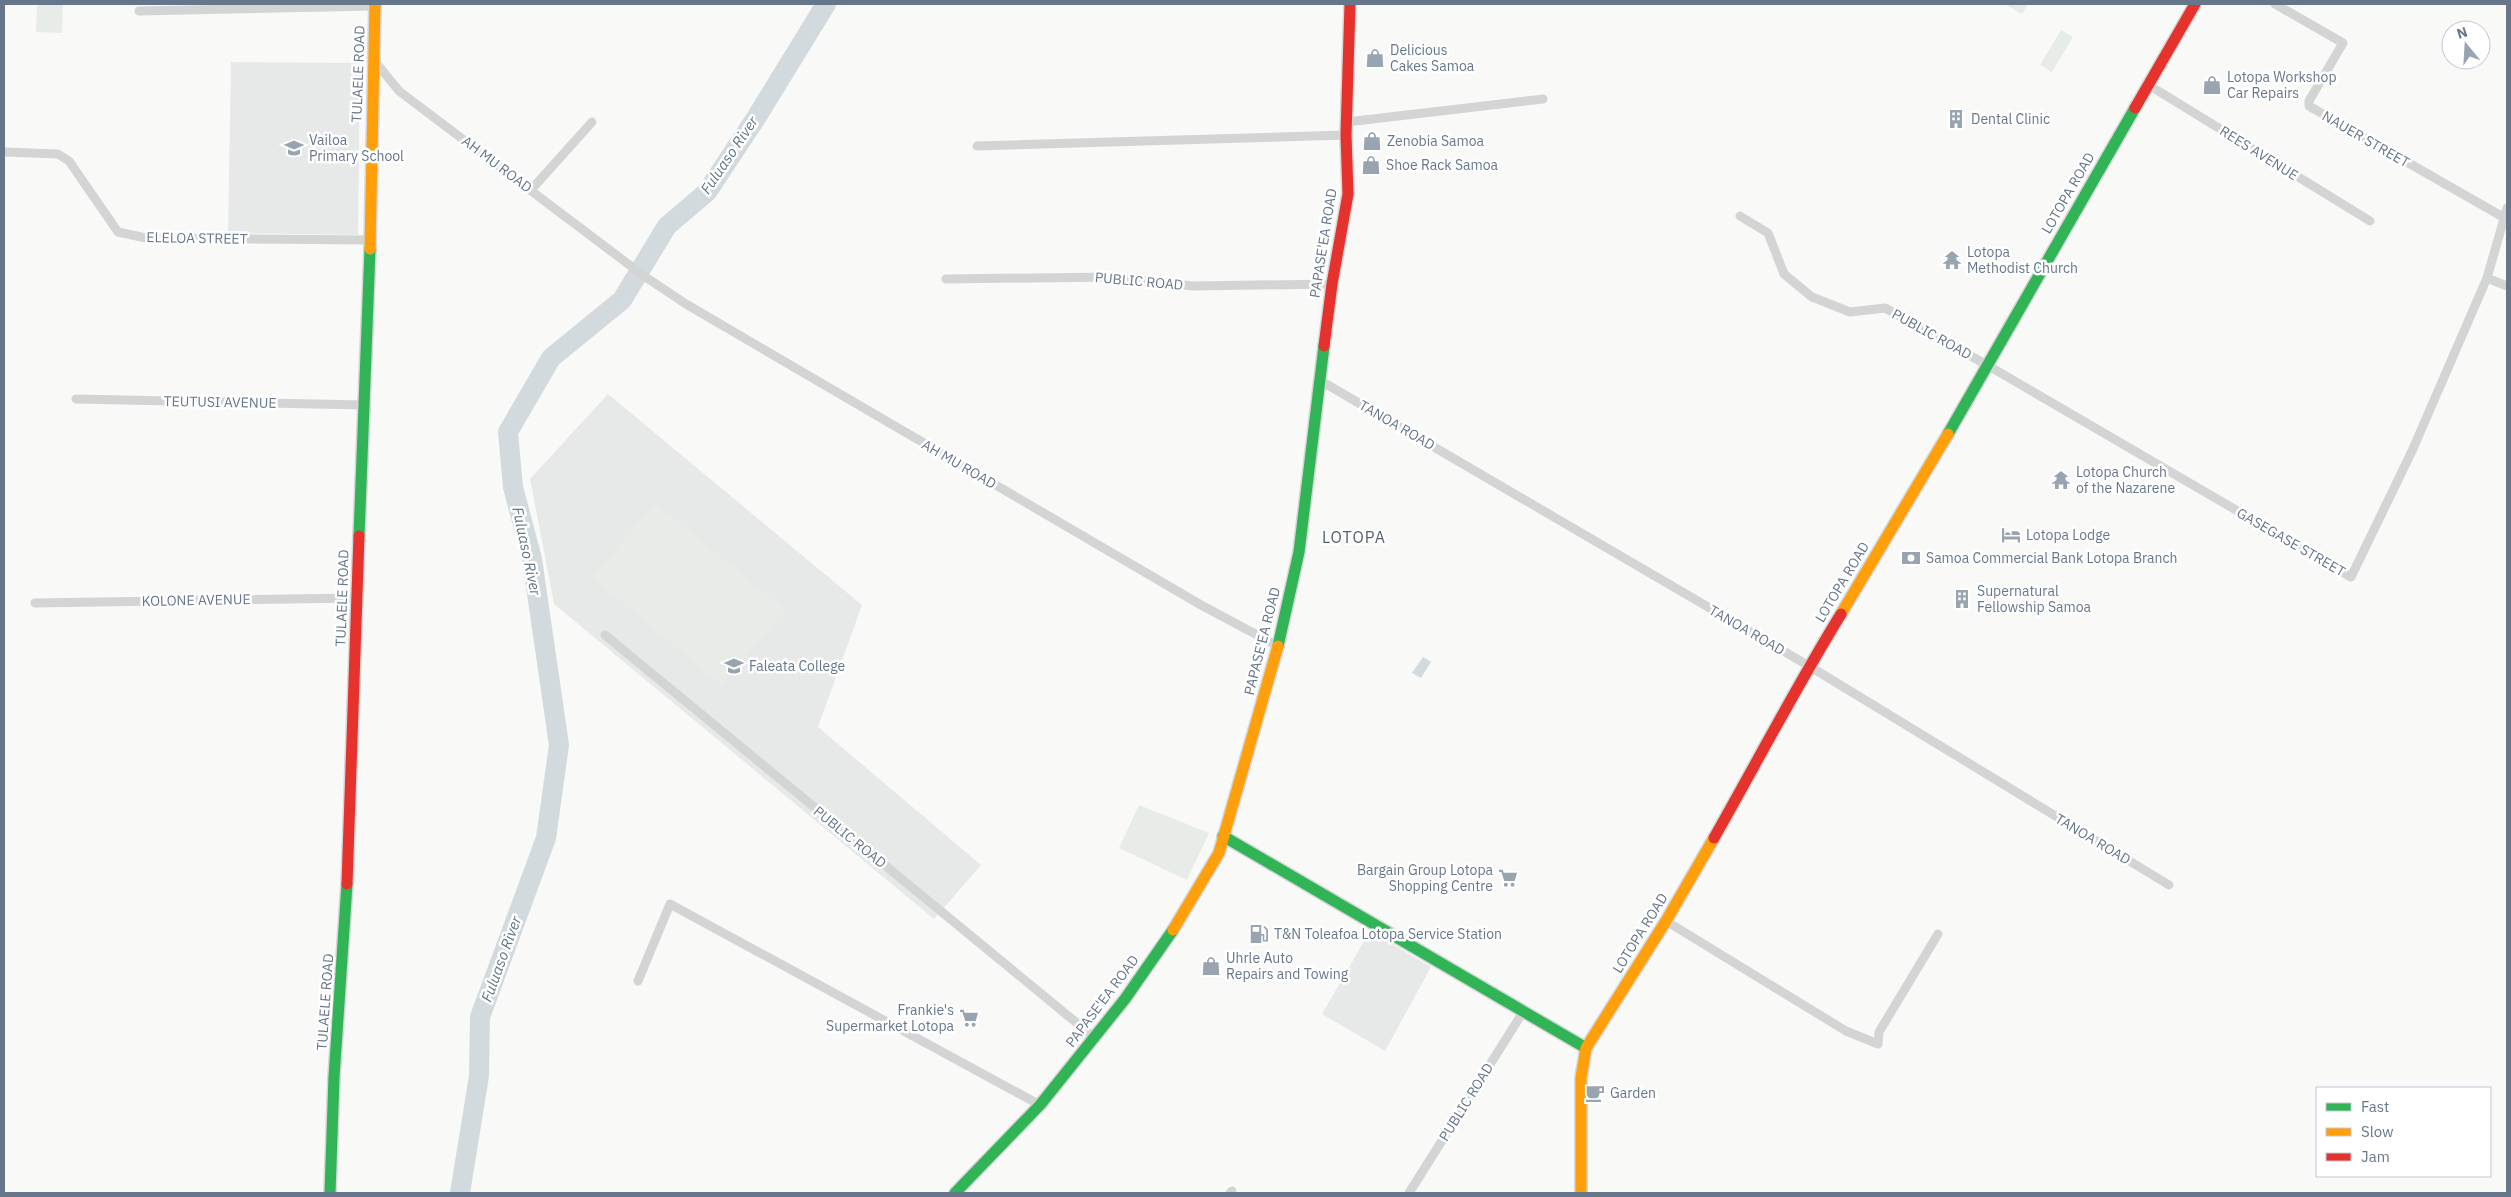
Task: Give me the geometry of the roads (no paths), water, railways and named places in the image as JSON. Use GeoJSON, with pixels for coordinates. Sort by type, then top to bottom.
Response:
{"type":"FeatureCollection","features":[{"type":"Feature","properties":{"kind":"street","name":"PAPASE'EA ROAD"},"geometry":{"type":"LineString","coordinates":[[955,1193],[1040,1105],[1125,999],[1190,906],[1210,872],[1223,836],[1278,646],[1299,552],[1332,284],[1348,194],[1346,135],[1350,4]]}},
{"type":"Feature","properties":{"kind":"street","name":"LOTOPA ROAD"},"geometry":{"type":"LineString","coordinates":[[1582,1193],[1581,1093],[1586,1048],[1666,921],[1781,722],[1809,666],[1906,505],[2147,84],[2195,4]]}},
{"type":"Feature","properties":{"kind":"street","name":"NAUER STREET"},"geometry":{"type":"LineString","coordinates":[[2275,4],[2343,43],[2309,101],[2309,106],[2503,217]]}},
{"type":"Feature","properties":{"kind":"street"},"geometry":{"type":"LineString","coordinates":[[139,11],[375,5]]}},
{"type":"Feature","properties":{"kind":"street","name":"TULAELE ROAD"},"geometry":{"type":"LineString","coordinates":[[330,1193],[334,1077],[345,930],[370,240],[372,58],[375,5]]}},
{"type":"Feature","properties":{"kind":"street","name":"AH MU ROAD"},"geometry":{"type":"LineString","coordinates":[[372,58],[399,91],[628,262],[644,276],[686,304],[1201,605],[1278,646]]}},
{"type":"Feature","properties":{"kind":"street","name":"REES AVENUE"},"geometry":{"type":"LineString","coordinates":[[2147,84],[2370,222]]}},
{"type":"Feature","properties":{"kind":"street"},"geometry":{"type":"LineString","coordinates":[[1347,122],[1543,99]]}},
{"type":"Feature","properties":{"kind":"street"},"geometry":{"type":"LineString","coordinates":[[532,190],[592,122]]}},
{"type":"Feature","properties":{"kind":"street"},"geometry":{"type":"LineString","coordinates":[[977,146],[1346,135]]}},
{"type":"Feature","properties":{"kind":"street","name":"ELELOA STREET"},"geometry":{"type":"LineString","coordinates":[[4,152],[58,154],[69,161],[118,232],[146,238],[370,240]]}},
{"type":"Feature","properties":{"kind":"street","name":"GASEGASE STREET"},"geometry":{"type":"LineString","coordinates":[[1987,365],[2351,577],[2412,451],[2486,278],[2507,208]]}},
{"type":"Feature","properties":{"kind":"street","name":"PUBLIC ROAD"},"geometry":{"type":"LineString","coordinates":[[1740,216],[1768,233],[1784,274],[1812,297],[1850,312],[1885,308],[1987,365]]}},
{"type":"Feature","properties":{"kind":"street","name":"PUBLIC ROAD"},"geometry":{"type":"LineString","coordinates":[[946,279],[1110,277],[1193,286],[1332,284]]}},
{"type":"Feature","properties":{"kind":"street"},"geometry":{"type":"LineString","coordinates":[[2486,278],[2507,286]]}},
{"type":"Feature","properties":{"kind":"street","name":"TANOA ROAD"},"geometry":{"type":"LineString","coordinates":[[1321,381],[1809,666],[2169,885]]}},
{"type":"Feature","properties":{"kind":"street","name":"TEUTUSI AVENUE"},"geometry":{"type":"LineString","coordinates":[[76,399],[364,405]]}},
{"type":"Feature","properties":{"kind":"street","name":"KOLONE AVENUE"},"geometry":{"type":"LineString","coordinates":[[35,603],[357,598]]}},
{"type":"Feature","properties":{"kind":"street","name":"PUBLIC ROAD"},"geometry":{"type":"LineString","coordinates":[[605,635],[1095,1038]]}},
{"type":"Feature","properties":{"kind":"street"},"geometry":{"type":"LineString","coordinates":[[1223,836],[1586,1048]]}},
{"type":"Feature","properties":{"kind":"street"},"geometry":{"type":"LineString","coordinates":[[638,982],[670,904],[1040,1105]]}},
{"type":"Feature","properties":{"kind":"street"},"geometry":{"type":"LineString","coordinates":[[1666,921],[1846,1031],[1878,1044],[1879,1032],[1938,934]]}},
{"type":"Feature","properties":{"kind":"street","name":"PUBLIC ROAD"},"geometry":{"type":"LineString","coordinates":[[1410,1193],[1523,1012]]}},
{"type":"Feature","properties":{"kind":"waterway","name":"Fuluaso River"},"geometry":{"type":"LineString","coordinates":[[460,1193],[479,1076],[480,1017],[546,838],[559,745],[532,559],[513,487],[508,432],[551,358],[622,300],[667,226],[707,192],[756,118],[826,4]]}},
{"type":"Feature","properties":{"kind":"place","name":"Delicious Cakes Samoa"},"geometry":{"type":"Point","coordinates":[1375,58]}},
{"type":"Feature","properties":{"kind":"place","name":"Lotopa Workshop Car Repairs"},"geometry":{"type":"Point","coordinates":[2212,85]}},
{"type":"Feature","properties":{"kind":"place","name":"Dental Clinic"},"geometry":{"type":"Point","coordinates":[1956,119]}},
{"type":"Feature","properties":{"kind":"place","name":"Zenobia Samoa"},"geometry":{"type":"Point","coordinates":[1372,141]}},
{"type":"Feature","properties":{"kind":"place","name":"Vailoa Primary School"},"geometry":{"type":"Point","coordinates":[294,148]}},
{"type":"Feature","properties":{"kind":"place","name":"Shoe Rack Samoa"},"geometry":{"type":"Point","coordinates":[1371,165]}},
{"type":"Feature","properties":{"kind":"place","name":"Lotopa Methodist Church"},"geometry":{"type":"Point","coordinates":[1952,260]}},
{"type":"Feature","properties":{"kind":"place","name":"Lotopa Church of the Nazarene"},"geometry":{"type":"Point","coordinates":[2061,480]}},
{"type":"Feature","properties":{"kind":"place","name":"Lotopa Lodge"},"geometry":{"type":"Point","coordinates":[2011,535]}},
{"type":"Feature","properties":{"kind":"place","name":"Samoa Commercial Bank Lotopa Branch"},"geometry":{"type":"Point","coordinates":[1911,558]}},
{"type":"Feature","properties":{"kind":"place","name":"Supernatural Fellowship Samoa"},"geometry":{"type":"Point","coordinates":[1962,599]}},
{"type":"Feature","properties":{"kind":"place","name":"Faleata College"},"geometry":{"type":"Point","coordinates":[734,666]}},
{"type":"Feature","properties":{"kind":"place","name":"Bargain Group Lotopa Shopping Centre"},"geometry":{"type":"Point","coordinates":[1508,878]}},
{"type":"Feature","properties":{"kind":"place","name":"T&N Toleafoa Lotopa Service Station"},"geometry":{"type":"Point","coordinates":[1259,934]}},
{"type":"Feature","properties":{"kind":"place","name":"Uhrle Auto Repairs and Towing"},"geometry":{"type":"Point","coordinates":[1211,966]}},
{"type":"Feature","properties":{"kind":"place","name":"Frankie's Supermarket Lotopa"},"geometry":{"type":"Point","coordinates":[969,1018]}},
{"type":"Feature","properties":{"kind":"place","name":"Garden"},"geometry":{"type":"Point","coordinates":[1595,1093]}},
{"type":"Feature","properties":{"kind":"district","name":"LOTOPA"},"geometry":{"type":"Point","coordinates":[1354,537]}}]}
